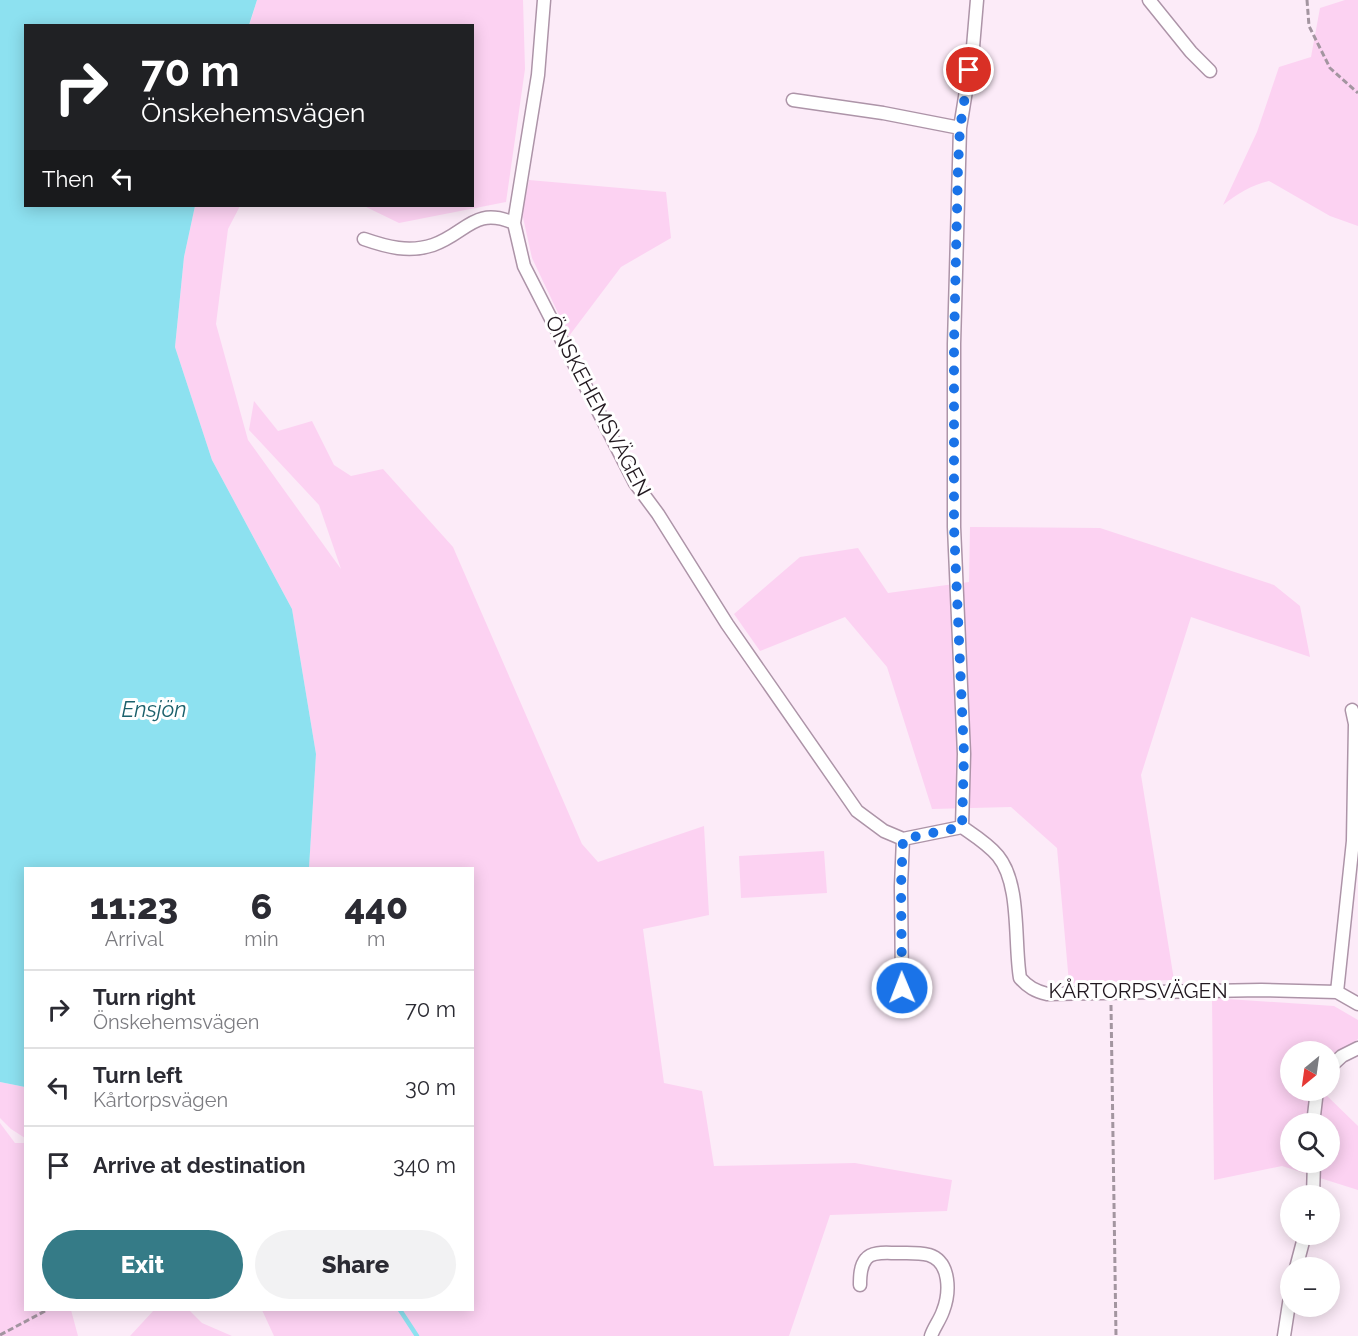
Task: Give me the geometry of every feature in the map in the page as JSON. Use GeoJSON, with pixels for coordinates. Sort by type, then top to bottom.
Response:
{"type":"FeatureCollection","features":[{"type":"Feature","properties":{"kind":"street","name":"ÖNSKEHEMSVÄGEN"},"geometry":{"type":"LineString","coordinates":[[544,0],[538,75],[514,223],[524,266],[635,483],[658,514],[728,624],[857,811],[884,831],[903,839]]}},
{"type":"Feature","properties":{"kind":"street"},"geometry":{"type":"LineString","coordinates":[[902,988],[903,839],[962,827],[964,754],[954,527],[954,344],[960,128],[973,47],[977,0]]}},
{"type":"Feature","properties":{"kind":"street"},"geometry":{"type":"LineString","coordinates":[[1149,0],[1191,52],[1210,71]]}},
{"type":"Feature","properties":{"kind":"street"},"geometry":{"type":"LineString","coordinates":[[793,100],[883,113],[960,128]]}},
{"type":"Feature","properties":{"kind":"street"},"geometry":{"type":"LineString","coordinates":[[364,239],[387,247],[421,248],[447,239],[479,219],[490,216],[514,223]]}},
{"type":"Feature","properties":{"kind":"street"},"geometry":{"type":"LineString","coordinates":[[1337,992],[1353,841],[1354,724],[1352,710]]}},
{"type":"Feature","properties":{"kind":"street","name":"KÅRTORPSVÄGEN"},"geometry":{"type":"LineString","coordinates":[[962,827],[1000,858],[1010,882],[1020,978],[1027,986],[1047,994],[1262,990],[1337,992],[1358,1004]]}},
{"type":"Feature","properties":{"kind":"street"},"geometry":{"type":"LineString","coordinates":[[1340,1058],[1358,1048]]}},
{"type":"Feature","properties":{"kind":"street"},"geometry":{"type":"LineString","coordinates":[[860,1286],[861,1268],[866,1258],[874,1254],[916,1252],[931,1255],[940,1261],[946,1277],[947,1298],[931,1336]]}},
{"type":"Feature","properties":{"kind":"street"},"geometry":{"type":"LineString","coordinates":[[1284,1336],[1287,1317]]}},
{"type":"Feature","properties":{"kind":"path"},"geometry":{"type":"LineString","coordinates":[[1307,0],[1309,26],[1330,68],[1358,93]]}},
{"type":"Feature","properties":{"kind":"path"},"geometry":{"type":"LineString","coordinates":[[1111,993],[1116,1336]]}},
{"type":"Feature","properties":{"kind":"path"},"geometry":{"type":"LineString","coordinates":[[0,1335],[45,1311]]}},
{"type":"Feature","properties":{"kind":"shaded area"},"geometry":{"type":"Polygon","coordinates":[[[257,0],[523,0],[525,69],[506,202],[399,223],[366,207],[474,207],[474,24],[250,24],[257,0]]]}},
{"type":"Feature","properties":{"kind":"shaded area"},"geometry":{"type":"Polygon","coordinates":[[[1345,0],[1358,0],[1358,226],[1330,216],[1269,181],[1244,190],[1223,205],[1257,132],[1279,67],[1311,57],[1320,8],[1345,0]]]}},
{"type":"Feature","properties":{"kind":"shaded area"},"geometry":{"type":"Polygon","coordinates":[[[529,180],[666,192],[671,238],[621,267],[569,336],[532,258],[522,213],[529,180]]]}},
{"type":"Feature","properties":{"kind":"shaded area"},"geometry":{"type":"Polygon","coordinates":[[[195,207],[239,207],[228,229],[216,324],[248,440],[341,569],[319,505],[249,430],[254,401],[278,431],[312,421],[334,465],[351,476],[383,469],[453,547],[582,844],[598,862],[704,826],[709,915],[643,929],[664,1083],[702,1091],[714,1166],[855,1163],[952,1180],[947,1211],[830,1215],[789,1336],[274,1336],[262,1311],[474,1311],[474,867],[309,867],[316,754],[292,609],[212,460],[175,347],[184,257],[195,207]]]}},
{"type":"Feature","properties":{"kind":"shaded area"},"geometry":{"type":"Polygon","coordinates":[[[970,527],[1100,528],[1274,585],[1300,606],[1310,657],[1191,617],[1141,775],[1174,980],[1069,983],[1057,848],[1011,807],[932,809],[887,667],[845,617],[760,651],[734,614],[800,557],[858,548],[888,593],[969,582],[970,527]]]}},
{"type":"Feature","properties":{"kind":"shaded area"},"geometry":{"type":"Polygon","coordinates":[[[824,851],[827,893],[741,898],[739,856],[824,851]]]}},
{"type":"Feature","properties":{"kind":"shaded area"},"geometry":{"type":"Polygon","coordinates":[[[1212,998],[1334,1006],[1358,1020],[1358,1039],[1340,1053],[1340,1041],[1280,1041],[1280,1101],[1332,1101],[1358,1126],[1358,1190],[1304,1173],[1340,1173],[1340,1113],[1280,1113],[1280,1166],[1214,1180],[1212,998]]]}},
{"type":"Feature","properties":{"kind":"shaded area"},"geometry":{"type":"Polygon","coordinates":[[[0,1082],[24,1087],[24,1137],[0,1118],[0,1082]]]}},
{"type":"Feature","properties":{"kind":"shaded area"},"geometry":{"type":"Polygon","coordinates":[[[0,1123],[15,1143],[24,1143],[24,1311],[71,1311],[78,1336],[0,1336],[0,1123]]]}},
{"type":"Feature","properties":{"kind":"shaded area"},"geometry":{"type":"Polygon","coordinates":[[[153,1311],[190,1311],[202,1323],[232,1336],[130,1336],[153,1311]]]}},
{"type":"Feature","properties":{"kind":"water","name":"Ensjön"},"geometry":{"type":"Polygon","coordinates":[[[0,0],[257,0],[249,24],[24,24],[24,207],[195,207],[184,257],[175,347],[212,460],[292,609],[316,754],[309,867],[24,867],[24,1087],[0,1082],[0,0]]]}},
{"type":"Feature","properties":{"kind":"waterway"},"geometry":{"type":"LineString","coordinates":[[401,1311],[417,1336]]}},
{"type":"Feature","properties":{"kind":"route"},"geometry":{"type":"LineString","coordinates":[[902,988],[903,839],[962,827],[964,754],[954,527],[954,344],[960,128],[969,70]]}}]}
